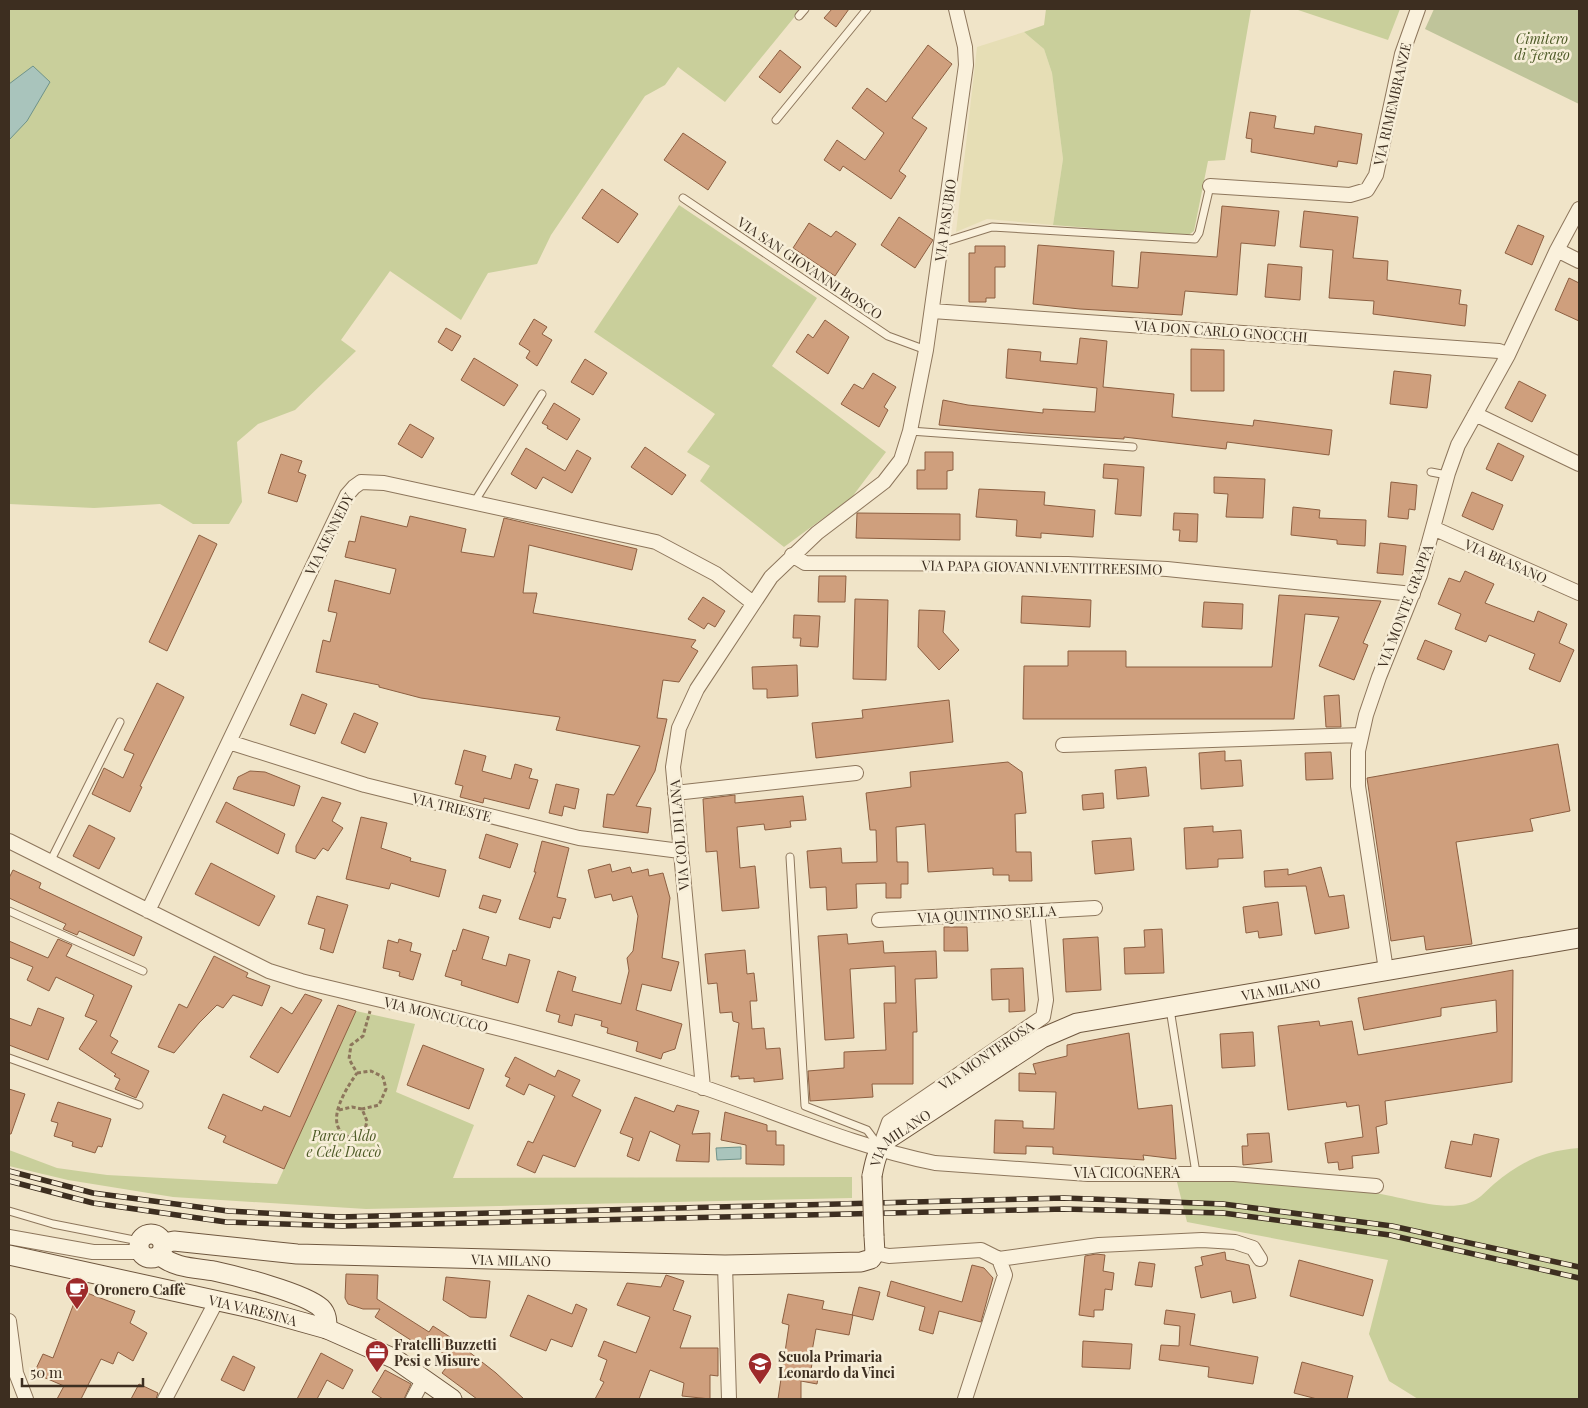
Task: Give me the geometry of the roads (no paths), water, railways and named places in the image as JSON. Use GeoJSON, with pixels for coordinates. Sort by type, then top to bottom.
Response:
{"type":"FeatureCollection","features":[{"type":"Feature","properties":{"kind":"street","name":"VIA PASUBIO"},"geometry":{"type":"LineString","coordinates":[[753,603],[771,577],[792,555],[884,482],[901,460],[910,431],[926,350],[966,65],[965,46],[956,9]]}},
{"type":"Feature","properties":{"kind":"street","name":"VIA RIMEMBRANZE"},"geometry":{"type":"LineString","coordinates":[[1210,186],[1350,194],[1367,190],[1376,175],[1402,54],[1418,9]]}},
{"type":"Feature","properties":{"kind":"street","name":"VIA MONTE GRAPPA"},"geometry":{"type":"LineString","coordinates":[[1386,970],[1358,786],[1358,751],[1361,735],[1373,693],[1413,594],[1447,475],[1458,445],[1508,355],[1557,250],[1579,209]]}},
{"type":"Feature","properties":{"kind":"street"},"geometry":{"type":"LineString","coordinates":[[1557,250],[1579,261]]}},
{"type":"Feature","properties":{"kind":"street","name":"VIA DON CARLO GNOCCHI"},"geometry":{"type":"LineString","coordinates":[[932,311],[1489,350],[1508,355]]}},
{"type":"Feature","properties":{"kind":"street"},"geometry":{"type":"LineString","coordinates":[[1475,414],[1579,464]]}},
{"type":"Feature","properties":{"kind":"street","name":"VIA KENNEDY"},"geometry":{"type":"LineString","coordinates":[[148,911],[347,495],[362,482],[372,482],[475,501],[656,542],[716,574],[753,603]]}},
{"type":"Feature","properties":{"kind":"street","name":"VIA BRASANO"},"geometry":{"type":"LineString","coordinates":[[1433,528],[1579,594]]}},
{"type":"Feature","properties":{"kind":"street","name":"VIA PAPA GIOVANNI VENTITREESIMO"},"geometry":{"type":"LineString","coordinates":[[792,555],[805,562],[1068,564],[1167,570],[1413,594]]}},
{"type":"Feature","properties":{"kind":"street","name":"VIA COL DI LANA"},"geometry":{"type":"LineString","coordinates":[[703,1088],[673,767],[679,728],[697,689],[753,603]]}},
{"type":"Feature","properties":{"kind":"street"},"geometry":{"type":"LineString","coordinates":[[1063,745],[1361,735]]}},
{"type":"Feature","properties":{"kind":"street","name":"VIA TRIESTE"},"geometry":{"type":"LineString","coordinates":[[229,742],[365,785],[579,838],[680,851]]}},
{"type":"Feature","properties":{"kind":"street"},"geometry":{"type":"LineString","coordinates":[[675,792],[856,773]]}},
{"type":"Feature","properties":{"kind":"street","name":"VIA MONCUCCO"},"geometry":{"type":"LineString","coordinates":[[9,841],[269,971],[582,1050],[703,1088],[880,1148]]}},
{"type":"Feature","properties":{"kind":"street","name":"VIA QUINTINO SELLA"},"geometry":{"type":"LineString","coordinates":[[879,920],[1095,908]]}},
{"type":"Feature","properties":{"kind":"street","name":"VIA MONTEROSA"},"geometry":{"type":"LineString","coordinates":[[880,1148],[889,1122],[1043,1017],[1046,1000],[1037,911]]}},
{"type":"Feature","properties":{"kind":"street","name":"VIA MILANO"},"geometry":{"type":"LineString","coordinates":[[140,1247],[149,1258],[174,1241],[297,1254],[725,1264],[861,1262],[870,1259],[874,1244],[872,1176],[874,1160],[880,1148],[898,1132],[1058,1029],[1097,1018],[1170,1009],[1579,938]]}},
{"type":"Feature","properties":{"kind":"street","name":"VIA CICOGNERA"},"geometry":{"type":"LineString","coordinates":[[880,1148],[914,1159],[945,1163],[1088,1174],[1196,1173],[1376,1186]]}},
{"type":"Feature","properties":{"kind":"street"},"geometry":{"type":"LineString","coordinates":[[9,1237],[93,1252],[140,1247]]}},
{"type":"Feature","properties":{"kind":"street"},"geometry":{"type":"LineString","coordinates":[[874,1244],[889,1256],[981,1250],[999,1259],[1099,1245],[1202,1240],[1235,1242],[1253,1248],[1260,1259]]}},
{"type":"Feature","properties":{"kind":"street","name":"VIA MILANO"},"geometry":{"type":"LineString","coordinates":[[162,1249],[167,1262],[224,1274],[299,1297],[320,1307],[327,1318],[327,1329]]}},
{"type":"Feature","properties":{"kind":"street","name":"VIA VARESINA"},"geometry":{"type":"LineString","coordinates":[[9,1255],[217,1300],[327,1329],[395,1359],[452,1399]]}},
{"type":"Feature","properties":{"kind":"street"},"geometry":{"type":"LineString","coordinates":[[965,1399],[1004,1275],[999,1259]]}},
{"type":"Feature","properties":{"kind":"street"},"geometry":{"type":"LineString","coordinates":[[725,1264],[729,1399]]}},
{"type":"Feature","properties":{"kind":"street"},"geometry":{"type":"LineString","coordinates":[[165,1399],[217,1300]]}},
{"type":"Feature","properties":{"kind":"street"},"geometry":{"type":"LineString","coordinates":[[9,1321],[16,1373],[26,1399]]}},
{"type":"Feature","properties":{"kind":"street"},"geometry":{"type":"LineString","coordinates":[[413,1399],[424,1378]]}},
{"type":"Feature","properties":{"kind":"lane"},"geometry":{"type":"LineString","coordinates":[[799,16],[805,9]]}},
{"type":"Feature","properties":{"kind":"lane"},"geometry":{"type":"LineString","coordinates":[[776,120],[867,9]]}},
{"type":"Feature","properties":{"kind":"lane"},"geometry":{"type":"LineString","coordinates":[[941,243],[992,227],[1195,239],[1199,233],[1210,186]]}},
{"type":"Feature","properties":{"kind":"lane","name":"VIA SAN GIOVANNI BOSCO"},"geometry":{"type":"LineString","coordinates":[[683,198],[888,336],[926,350]]}},
{"type":"Feature","properties":{"kind":"lane"},"geometry":{"type":"LineString","coordinates":[[475,501],[542,394]]}},
{"type":"Feature","properties":{"kind":"lane"},"geometry":{"type":"LineString","coordinates":[[910,431],[1133,447]]}},
{"type":"Feature","properties":{"kind":"lane"},"geometry":{"type":"LineString","coordinates":[[1430,472],[1447,475]]}},
{"type":"Feature","properties":{"kind":"lane"},"geometry":{"type":"LineString","coordinates":[[50,862],[120,722]]}},
{"type":"Feature","properties":{"kind":"lane"},"geometry":{"type":"LineString","coordinates":[[790,856],[805,1106],[867,1130],[880,1148]]}},
{"type":"Feature","properties":{"kind":"lane"},"geometry":{"type":"LineString","coordinates":[[9,911],[143,971]]}},
{"type":"Feature","properties":{"kind":"lane"},"geometry":{"type":"LineString","coordinates":[[1170,1009],[1196,1173]]}},
{"type":"Feature","properties":{"kind":"lane"},"geometry":{"type":"LineString","coordinates":[[9,1058],[139,1105]]}},
{"type":"Feature","properties":{"kind":"lane"},"geometry":{"type":"LineString","coordinates":[[9,1211],[140,1247]]}},
{"type":"Feature","properties":{"kind":"water"},"geometry":{"type":"Polygon","coordinates":[[[33,66],[50,82],[27,121],[9,140],[9,84],[33,66]]]}},
{"type":"Feature","properties":{"kind":"water"},"geometry":{"type":"Polygon","coordinates":[[[741,1147],[741,1159],[717,1160],[716,1148],[741,1147]]]}},
{"type":"Feature","properties":{"kind":"railway"},"geometry":{"type":"LineString","coordinates":[[9,1171],[93,1193],[228,1211],[339,1217],[1064,1198],[1223,1204],[1392,1226],[1579,1267]]}},
{"type":"Feature","properties":{"kind":"railway"},"geometry":{"type":"LineString","coordinates":[[9,1181],[93,1203],[226,1222],[342,1226],[1064,1209],[1223,1213],[1390,1235],[1579,1278]]}},
{"type":"Feature","properties":{"kind":"place","name":"Oronero Caffè"},"geometry":{"type":"Point","coordinates":[77,1310]}},
{"type":"Feature","properties":{"kind":"place","name":"Fratelli Buzzetti Pesi e Misure"},"geometry":{"type":"Point","coordinates":[377,1373]}},
{"type":"Feature","properties":{"kind":"place","name":"Scuola Primaria Leonardo da Vinci"},"geometry":{"type":"Point","coordinates":[760,1385]}},
{"type":"Feature","properties":{"kind":"park label","name":"Cimitero di Jerago"},"geometry":{"type":"Point","coordinates":[1542,46]}},
{"type":"Feature","properties":{"kind":"park label","name":"Parco Aldo e Cele Daccò"},"geometry":{"type":"Point","coordinates":[344,1144]}}]}
